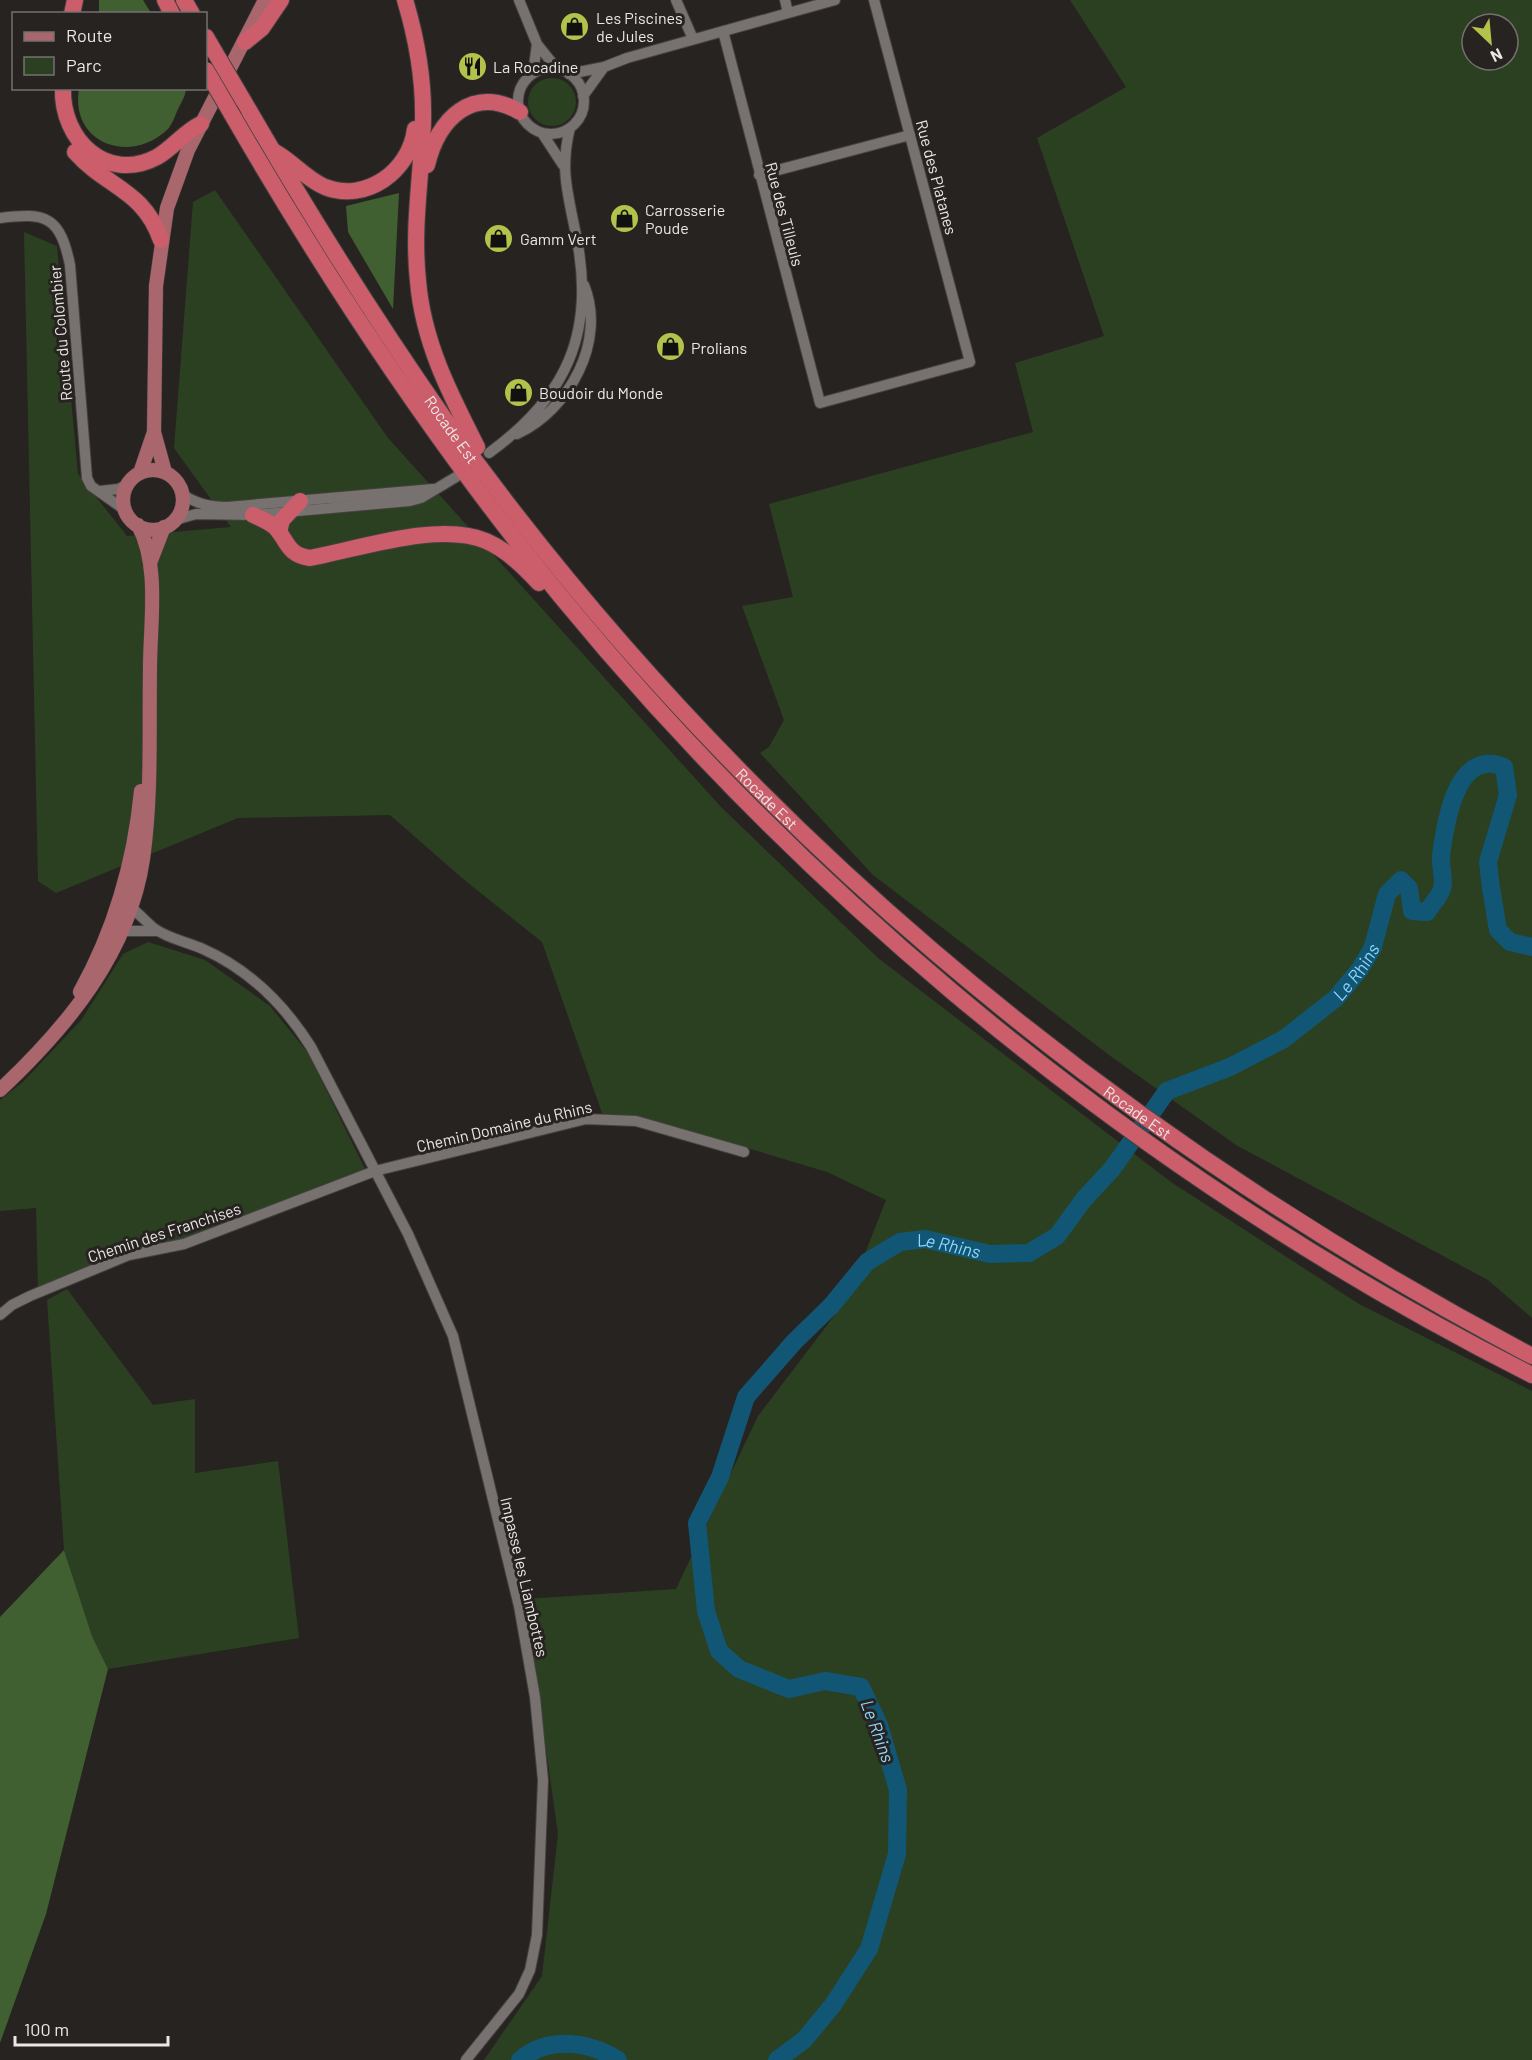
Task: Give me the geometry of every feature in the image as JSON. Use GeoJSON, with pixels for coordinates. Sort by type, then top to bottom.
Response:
{"type":"FeatureCollection","features":[{"type":"Feature","properties":{"kind":"highway"},"geometry":{"type":"LineString","coordinates":[[245,42],[262,28],[282,0]]}},
{"type":"Feature","properties":{"kind":"highway"},"geometry":{"type":"LineString","coordinates":[[272,150],[291,161],[315,182],[340,190],[353,191],[375,185],[400,165],[409,152],[414,136],[415,92],[407,37],[393,0]]}},
{"type":"Feature","properties":{"kind":"highway"},"geometry":{"type":"LineString","coordinates":[[405,0],[417,45],[423,95],[417,187],[418,283],[428,332],[444,383],[477,445],[487,475]]}},
{"type":"Feature","properties":{"kind":"highway","name":"Rocade Est"},"geometry":{"type":"LineString","coordinates":[[209,43],[272,150],[404,359],[487,475],[640,662],[738,770],[812,842],[984,996],[1109,1102]]}},
{"type":"Feature","properties":{"kind":"highway","name":"Rocade Est"},"geometry":{"type":"LineString","coordinates":[[207,72],[231,123],[246,140],[391,370],[478,490],[600,641],[726,781],[877,926],[1006,1036],[1109,1102],[1169,1145],[1250,1212],[1415,1312],[1532,1375]]}},
{"type":"Feature","properties":{"kind":"highway"},"geometry":{"type":"LineString","coordinates":[[54,90],[56,121],[65,139],[79,156],[142,204],[152,217],[161,240]]}},
{"type":"Feature","properties":{"kind":"highway"},"geometry":{"type":"LineString","coordinates":[[63,90],[64,113],[73,134],[94,155],[118,164],[144,162],[156,157],[187,131],[201,124]]}},
{"type":"Feature","properties":{"kind":"highway"},"geometry":{"type":"LineString","coordinates":[[204,90],[231,123]]}},
{"type":"Feature","properties":{"kind":"highway"},"geometry":{"type":"LineString","coordinates":[[417,187],[425,175],[438,134],[464,109],[483,100],[501,103],[520,112]]}},
{"type":"Feature","properties":{"kind":"highway"},"geometry":{"type":"LineString","coordinates":[[279,532],[282,520],[293,506]]}},
{"type":"Feature","properties":{"kind":"highway"},"geometry":{"type":"LineString","coordinates":[[253,515],[273,525],[294,554],[310,558],[436,535],[458,535],[485,540],[500,548],[527,569],[582,633],[600,641]]}},
{"type":"Feature","properties":{"kind":"highway","name":"Rocade Est"},"geometry":{"type":"LineString","coordinates":[[1169,1145],[1418,1295],[1532,1356]]}},
{"type":"Feature","properties":{"kind":"main road"},"geometry":{"type":"LineString","coordinates":[[165,472],[154,432],[156,286],[167,208],[201,124],[265,0]]}},
{"type":"Feature","properties":{"kind":"main road"},"geometry":{"type":"LineString","coordinates":[[140,473],[154,432]]}},
{"type":"Feature","properties":{"kind":"main road"},"geometry":{"type":"LineString","coordinates":[[0,1090],[29,1063],[96,982],[143,861],[151,724],[149,701],[150,564],[138,525],[125,510],[123,497],[127,485],[140,473],[148,470],[165,472],[177,481],[183,495],[180,512],[170,524],[150,564]]}},
{"type":"Feature","properties":{"kind":"main road"},"geometry":{"type":"LineString","coordinates":[[138,525],[151,529],[170,524]]}},
{"type":"Feature","properties":{"kind":"street"},"geometry":{"type":"LineString","coordinates":[[519,0],[537,44],[557,69]]}},
{"type":"Feature","properties":{"kind":"street"},"geometry":{"type":"LineString","coordinates":[[676,0],[693,39]]}},
{"type":"Feature","properties":{"kind":"street"},"geometry":{"type":"LineString","coordinates":[[785,0],[788,13]]}},
{"type":"Feature","properties":{"kind":"street"},"geometry":{"type":"LineString","coordinates":[[569,74],[604,67],[693,39],[835,0]]}},
{"type":"Feature","properties":{"kind":"street","name":"Rue des Platanes"},"geometry":{"type":"LineString","coordinates":[[820,403],[970,362],[874,0]]}},
{"type":"Feature","properties":{"kind":"street","name":"Rue des Tilleuls"},"geometry":{"type":"LineString","coordinates":[[723,31],[820,403]]}},
{"type":"Feature","properties":{"kind":"street"},"geometry":{"type":"LineString","coordinates":[[533,73],[545,69],[557,69],[569,74],[581,87],[583,96],[581,114],[570,128],[557,134],[542,133],[528,125],[520,112],[520,90],[533,73],[537,44]]}},
{"type":"Feature","properties":{"kind":"street"},"geometry":{"type":"LineString","coordinates":[[583,96],[604,67]]}},
{"type":"Feature","properties":{"kind":"street"},"geometry":{"type":"LineString","coordinates":[[489,453],[543,418],[555,407],[574,379],[590,335],[590,307],[583,284],[563,165],[570,128]]}},
{"type":"Feature","properties":{"kind":"street"},"geometry":{"type":"LineString","coordinates":[[542,133],[563,165]]}},
{"type":"Feature","properties":{"kind":"street"},"geometry":{"type":"LineString","coordinates":[[759,176],[910,135]]}},
{"type":"Feature","properties":{"kind":"street","name":"Route du Colombier"},"geometry":{"type":"LineString","coordinates":[[0,218],[37,216],[52,223],[63,237],[70,265],[88,482],[100,491]]}},
{"type":"Feature","properties":{"kind":"street"},"geometry":{"type":"LineString","coordinates":[[183,495],[195,503],[209,507],[410,501],[422,498],[433,489],[456,477]]}},
{"type":"Feature","properties":{"kind":"street"},"geometry":{"type":"LineString","coordinates":[[100,491],[118,489],[127,485]]}},
{"type":"Feature","properties":{"kind":"street"},"geometry":{"type":"LineString","coordinates":[[170,524],[196,514],[253,515],[293,506],[433,489]]}},
{"type":"Feature","properties":{"kind":"street"},"geometry":{"type":"LineString","coordinates":[[100,491],[125,510]]}},
{"type":"Feature","properties":{"kind":"street"},"geometry":{"type":"LineString","coordinates":[[121,917],[157,931]]}},
{"type":"Feature","properties":{"kind":"street"},"geometry":{"type":"LineString","coordinates":[[121,917],[157,931]]}},
{"type":"Feature","properties":{"kind":"street","name":"Impasse les Liambottes"},"geometry":{"type":"LineString","coordinates":[[157,931],[202,948],[228,962],[279,1002],[311,1047],[408,1234],[453,1336],[519,1606],[536,1697],[543,1780],[540,1882],[532,1961],[519,1994],[466,2060]]}},
{"type":"Feature","properties":{"kind":"street","name":"Chemin Domaine du Rhins"},"geometry":{"type":"LineString","coordinates":[[375,1171],[586,1119],[636,1121],[744,1152]]}},
{"type":"Feature","properties":{"kind":"street","name":"Chemin des Franchises"},"geometry":{"type":"LineString","coordinates":[[0,1315],[21,1300],[129,1255],[184,1244],[375,1171]]}},
{"type":"Feature","properties":{"kind":"green space"},"geometry":{"type":"Polygon","coordinates":[[[99,0],[143,0],[150,12],[99,12],[99,0]]]}},
{"type":"Feature","properties":{"kind":"green space"},"geometry":{"type":"Polygon","coordinates":[[[1070,0],[1532,0],[1532,1318],[1488,1280],[1236,1145],[1109,1055],[873,875],[760,753],[769,747],[784,720],[742,606],[793,597],[769,504],[1033,432],[1015,363],[1104,336],[1037,138],[1126,87],[1070,0]]]}},
{"type":"Feature","properties":{"kind":"green space"},"geometry":{"type":"Polygon","coordinates":[[[547,78],[557,78],[572,88],[576,102],[572,116],[566,122],[557,126],[547,126],[532,116],[528,107],[528,97],[538,82],[547,78]]]}},
{"type":"Feature","properties":{"kind":"green space"},"geometry":{"type":"Polygon","coordinates":[[[79,90],[186,90],[169,128],[152,141],[136,146],[120,147],[105,143],[93,135],[84,123],[79,108],[79,90]]]}},
{"type":"Feature","properties":{"kind":"green space"},"geometry":{"type":"Polygon","coordinates":[[[215,190],[388,438],[721,807],[878,958],[1171,1182],[1359,1304],[1532,1391],[1532,2060],[484,2060],[542,1976],[558,1834],[525,1599],[676,1589],[758,1416],[847,1299],[886,1200],[827,1172],[721,1140],[602,1113],[542,942],[462,878],[390,815],[238,818],[56,893],[38,881],[24,232],[57,246],[78,474],[127,536],[231,527],[174,448],[193,202],[215,190]]]}},
{"type":"Feature","properties":{"kind":"green space"},"geometry":{"type":"Polygon","coordinates":[[[399,193],[393,309],[348,232],[346,206],[399,193]]]}},
{"type":"Feature","properties":{"kind":"green space"},"geometry":{"type":"Polygon","coordinates":[[[148,942],[205,960],[270,1006],[308,1053],[366,1171],[180,1241],[38,1289],[36,1208],[0,1211],[0,1100],[24,1081],[82,1019],[123,954],[148,942]]]}},
{"type":"Feature","properties":{"kind":"green space"},"geometry":{"type":"Polygon","coordinates":[[[67,1289],[153,1405],[195,1399],[195,1473],[278,1461],[299,1638],[108,1669],[92,1636],[64,1550],[47,1300],[67,1289]]]}},
{"type":"Feature","properties":{"kind":"green space"},"geometry":{"type":"Polygon","coordinates":[[[64,1550],[92,1636],[108,1669],[46,1914],[0,2043],[0,1617],[64,1550]]]}},
{"type":"Feature","properties":{"kind":"waterway","name":"Le Rhins"},"geometry":{"type":"LineString","coordinates":[[777,2060],[804,2040],[833,2005],[869,1949],[897,1854],[898,1790],[879,1725],[861,1687],[825,1681],[789,1689],[739,1669],[719,1651],[706,1611],[697,1523],[720,1477],[746,1397],[794,1342],[831,1306],[867,1262],[900,1242],[925,1239],[990,1254],[1029,1253],[1057,1236],[1084,1199],[1112,1169],[1167,1091],[1230,1067],[1284,1039],[1336,998],[1360,969],[1373,947],[1387,894],[1401,880],[1409,888],[1412,911],[1427,912],[1439,895],[1443,885],[1441,860],[1443,842],[1456,792],[1464,778],[1474,768],[1488,764],[1504,767],[1508,795],[1488,862],[1498,930],[1510,942],[1532,947]]}},
{"type":"Feature","properties":{"kind":"waterway","name":"Le Rhins"},"geometry":{"type":"LineString","coordinates":[[520,2060],[531,2052],[556,2044],[582,2045],[618,2060]]}},
{"type":"Feature","properties":{"kind":"place","name":"Les Piscines de Jules"},"geometry":{"type":"Point","coordinates":[575,26]}},
{"type":"Feature","properties":{"kind":"place","name":"La Rocadine"},"geometry":{"type":"Point","coordinates":[472,66]}},
{"type":"Feature","properties":{"kind":"place","name":"Carrosserie Poude"},"geometry":{"type":"Point","coordinates":[624,218]}},
{"type":"Feature","properties":{"kind":"place","name":"Gamm Vert"},"geometry":{"type":"Point","coordinates":[499,238]}},
{"type":"Feature","properties":{"kind":"place","name":"Prolians"},"geometry":{"type":"Point","coordinates":[670,347]}},
{"type":"Feature","properties":{"kind":"place","name":"Boudoir du Monde"},"geometry":{"type":"Point","coordinates":[518,392]}}]}
